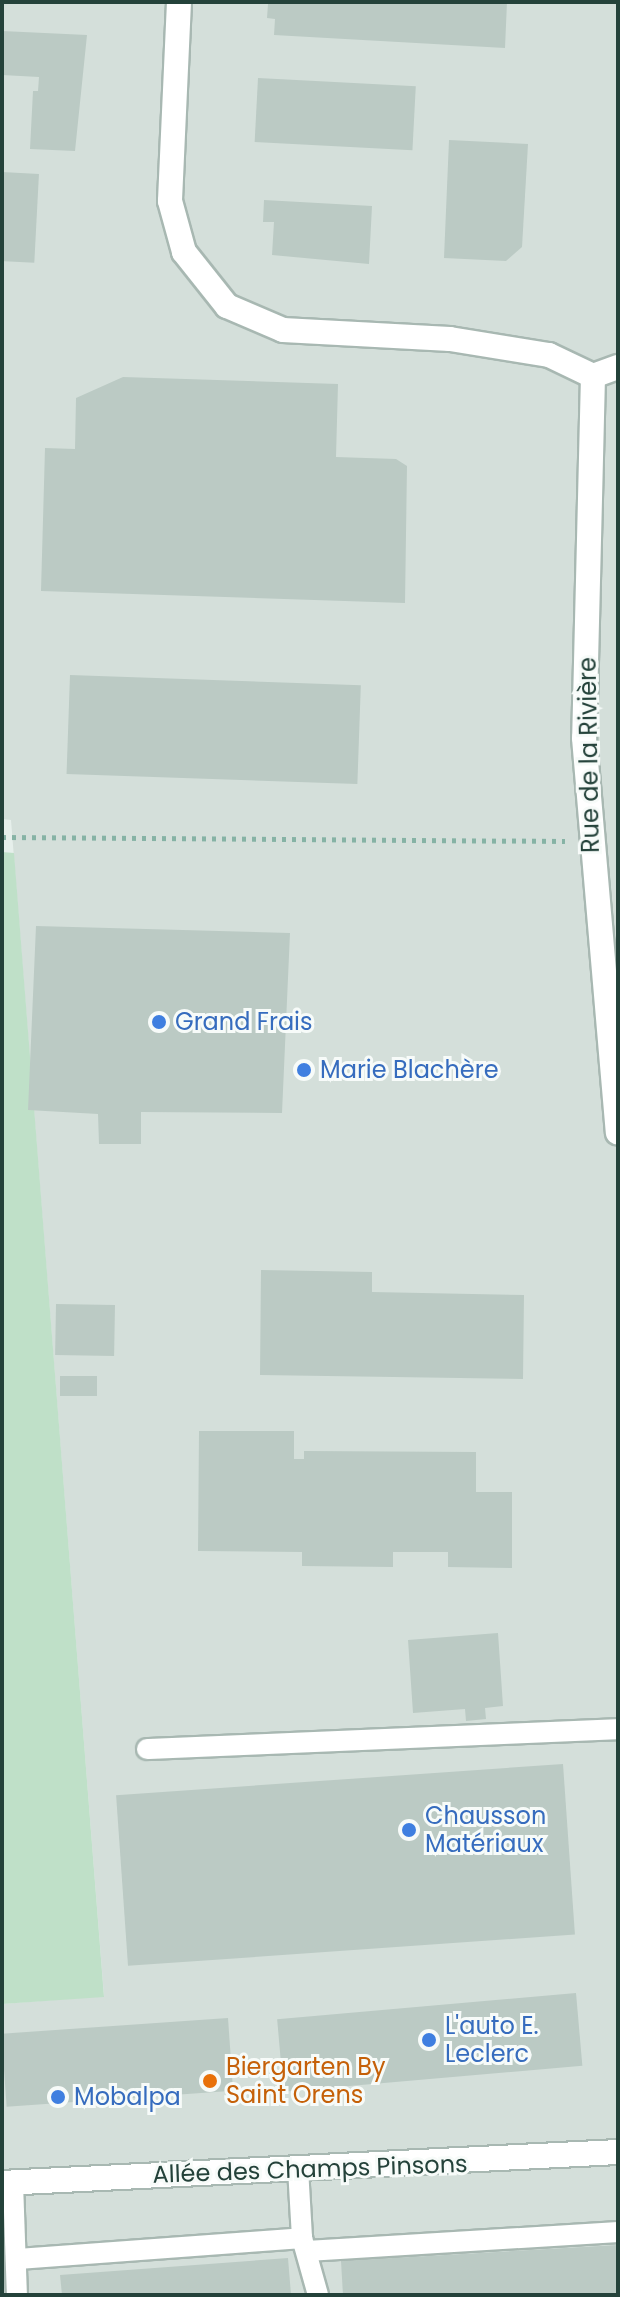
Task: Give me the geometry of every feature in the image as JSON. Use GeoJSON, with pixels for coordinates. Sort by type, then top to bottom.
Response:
{"type":"FeatureCollection","features":[{"type":"Feature","properties":{"kind":"street"},"geometry":{"type":"LineString","coordinates":[[179,2],[170,201],[184,252],[227,306],[283,330],[450,339],[549,355],[593,376],[618,367]]}},
{"type":"Feature","properties":{"kind":"street","name":"Rue de la Rivière"},"geometry":{"type":"LineString","coordinates":[[593,376],[584,738],[589,840],[618,1133]]}},
{"type":"Feature","properties":{"kind":"street","name":"Allée des Champs Pinsons"},"geometry":{"type":"LineString","coordinates":[[7,2183],[618,2152]]}},
{"type":"Feature","properties":{"kind":"lane"},"geometry":{"type":"LineString","coordinates":[[147,1749],[618,1729]]}},
{"type":"Feature","properties":{"kind":"lane"},"geometry":{"type":"LineString","coordinates":[[298,2168],[304,2245],[318,2295]]}},
{"type":"Feature","properties":{"kind":"lane"},"geometry":{"type":"LineString","coordinates":[[7,2183],[18,2259],[17,2295]]}},
{"type":"Feature","properties":{"kind":"lane"},"geometry":{"type":"LineString","coordinates":[[18,2259],[618,2232]]}},
{"type":"Feature","properties":{"kind":"path"},"geometry":{"type":"LineString","coordinates":[[2,837],[589,840]]}},
{"type":"Feature","properties":{"kind":"shaded area"},"geometry":{"type":"Polygon","coordinates":[[[2,2],[618,2],[618,2295],[2,2295],[2,2004],[104,1996],[11,820],[2,819],[2,2]]]}},
{"type":"Feature","properties":{"kind":"green space"},"geometry":{"type":"Polygon","coordinates":[[[2,852],[14,853],[104,1997],[2,2004],[2,852]]]}},
{"type":"Feature","properties":{"kind":"building"},"geometry":{"type":"Polygon","coordinates":[[[507,2],[505,48],[274,35],[275,19],[267,18],[268,4],[507,2]]]}},
{"type":"Feature","properties":{"kind":"building"},"geometry":{"type":"Polygon","coordinates":[[[2,31],[87,35],[75,151],[30,149],[33,91],[38,91],[39,77],[2,75],[2,31]]]}},
{"type":"Feature","properties":{"kind":"building"},"geometry":{"type":"Polygon","coordinates":[[[258,78],[416,86],[412,150],[255,142],[258,78]]]}},
{"type":"Feature","properties":{"kind":"building"},"geometry":{"type":"Polygon","coordinates":[[[449,140],[528,144],[522,247],[506,261],[444,258],[449,140]]]}},
{"type":"Feature","properties":{"kind":"building"},"geometry":{"type":"Polygon","coordinates":[[[2,172],[39,174],[34,263],[2,261],[2,172]]]}},
{"type":"Feature","properties":{"kind":"building"},"geometry":{"type":"Polygon","coordinates":[[[264,200],[372,206],[369,264],[272,255],[274,222],[263,222],[264,200]]]}},
{"type":"Feature","properties":{"kind":"building"},"geometry":{"type":"Polygon","coordinates":[[[123,377],[338,384],[336,457],[396,459],[407,466],[405,603],[41,591],[45,448],[75,449],[76,398],[123,377]]]}},
{"type":"Feature","properties":{"kind":"building"},"geometry":{"type":"Polygon","coordinates":[[[70,675],[361,685],[357,784],[67,774],[70,675]]]}},
{"type":"Feature","properties":{"kind":"building","name":"Grand Frais"},"geometry":{"type":"Polygon","coordinates":[[[36,926],[290,933],[282,1113],[141,1112],[141,1144],[99,1144],[98,1114],[28,1110],[36,926]]]}},
{"type":"Feature","properties":{"kind":"building"},"geometry":{"type":"Polygon","coordinates":[[[261,1270],[372,1272],[372,1292],[524,1295],[523,1379],[260,1375],[261,1270]]]}},
{"type":"Feature","properties":{"kind":"building"},"geometry":{"type":"Polygon","coordinates":[[[56,1304],[115,1305],[114,1356],[55,1355],[56,1304]]]}},
{"type":"Feature","properties":{"kind":"building"},"geometry":{"type":"Polygon","coordinates":[[[60,1376],[97,1376],[97,1396],[60,1396],[60,1376]]]}},
{"type":"Feature","properties":{"kind":"building"},"geometry":{"type":"Polygon","coordinates":[[[199,1431],[294,1431],[294,1459],[304,1459],[304,1451],[476,1452],[476,1492],[512,1492],[512,1568],[448,1567],[448,1552],[393,1552],[393,1567],[302,1566],[302,1552],[198,1551],[199,1431]]]}},
{"type":"Feature","properties":{"kind":"building"},"geometry":{"type":"Polygon","coordinates":[[[498,1633],[503,1706],[485,1708],[486,1719],[466,1721],[465,1709],[413,1713],[408,1640],[498,1633]]]}},
{"type":"Feature","properties":{"kind":"building"},"geometry":{"type":"Polygon","coordinates":[[[563,1764],[575,1935],[128,1966],[116,1795],[563,1764]]]}},
{"type":"Feature","properties":{"kind":"building","name":"L'auto E. Leclerc"},"geometry":{"type":"Polygon","coordinates":[[[576,1993],[582,2066],[284,2092],[277,2019],[576,1993]]]}},
{"type":"Feature","properties":{"kind":"building"},"geometry":{"type":"Polygon","coordinates":[[[228,2018],[233,2091],[7,2107],[2,2034],[228,2018]]]}},
{"type":"Feature","properties":{"kind":"building"},"geometry":{"type":"Polygon","coordinates":[[[618,2245],[618,2295],[343,2295],[341,2261],[618,2245]]]}},
{"type":"Feature","properties":{"kind":"building"},"geometry":{"type":"Polygon","coordinates":[[[288,2258],[291,2295],[62,2295],[60,2275],[288,2258]]]}},
{"type":"Feature","properties":{"kind":"place","name":"Grand Frais"},"geometry":{"type":"Point","coordinates":[159,1022]}},
{"type":"Feature","properties":{"kind":"place","name":"Marie Blachère"},"geometry":{"type":"Point","coordinates":[304,1070]}},
{"type":"Feature","properties":{"kind":"place","name":"Chausson Matériaux"},"geometry":{"type":"Point","coordinates":[409,1830]}},
{"type":"Feature","properties":{"kind":"place","name":"L'auto E. Leclerc"},"geometry":{"type":"Point","coordinates":[429,2040]}},
{"type":"Feature","properties":{"kind":"place","name":"Biergarten By Saint Orens"},"geometry":{"type":"Point","coordinates":[210,2081]}},
{"type":"Feature","properties":{"kind":"place","name":"Mobalpa"},"geometry":{"type":"Point","coordinates":[58,2097]}}]}
